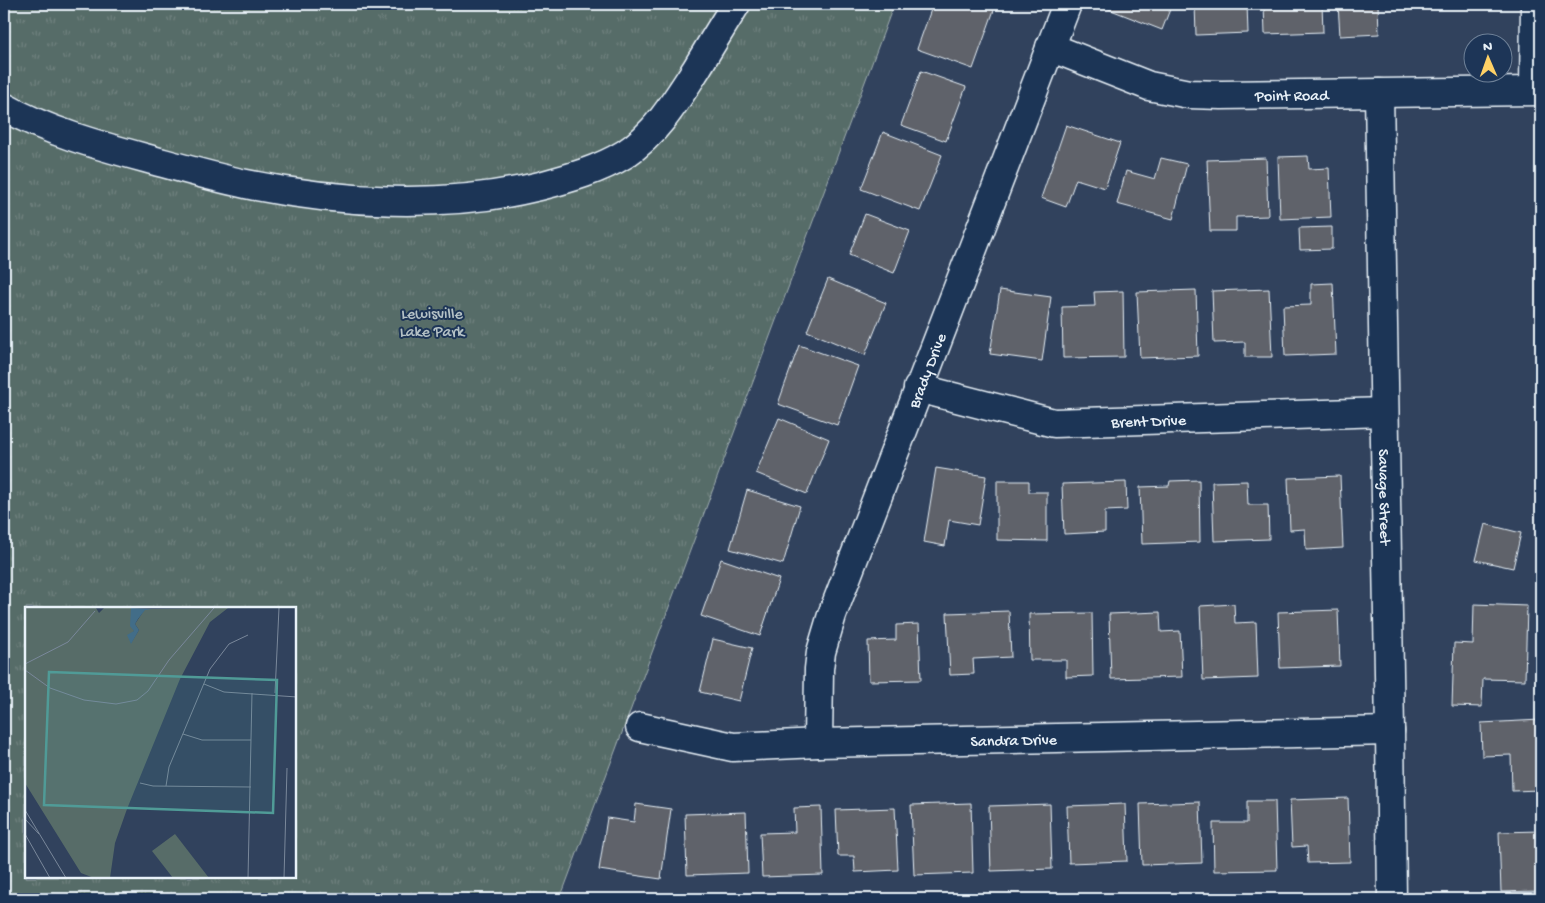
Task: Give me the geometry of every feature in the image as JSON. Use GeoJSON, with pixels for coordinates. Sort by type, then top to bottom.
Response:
{"type":"FeatureCollection","features":[{"type":"Feature","properties":{"kind":"street"},"geometry":{"type":"LineString","coordinates":[[4,107],[52,129],[92,143],[187,170],[245,184],[296,193],[410,201],[458,199],[511,193],[600,168],[627,153],[651,132],[674,105],[736,4]]}},
{"type":"Feature","properties":{"kind":"street","name":"Brady Drive"},"geometry":{"type":"LineString","coordinates":[[818,743],[821,652],[834,608],[1066,4]]}},
{"type":"Feature","properties":{"kind":"street"},"geometry":{"type":"LineString","coordinates":[[1535,4],[1538,90]]}},
{"type":"Feature","properties":{"kind":"street","name":"Point Road"},"geometry":{"type":"LineString","coordinates":[[1050,47],[1149,86],[1179,92],[1221,95],[1538,90]]}},
{"type":"Feature","properties":{"kind":"street","name":"Savage Street"},"geometry":{"type":"LineString","coordinates":[[1378,93],[1392,899]]}},
{"type":"Feature","properties":{"kind":"street","name":"Brent Drive"},"geometry":{"type":"LineString","coordinates":[[918,388],[1054,423],[1384,412]]}},
{"type":"Feature","properties":{"kind":"street","name":"Sandra Drive"},"geometry":{"type":"LineString","coordinates":[[640,727],[733,748],[818,743],[1390,731]]}},
{"type":"Feature","properties":{"kind":"green space","name":"Lewisville Lake Park"},"geometry":{"type":"Polygon","coordinates":[[[4,4],[894,4],[560,899],[4,899],[4,4]]]}},
{"type":"Feature","properties":{"kind":"building"},"geometry":{"type":"Polygon","coordinates":[[[933,4],[976,4],[994,10],[973,69],[917,49],[933,4]]]}},
{"type":"Feature","properties":{"kind":"building"},"geometry":{"type":"Polygon","coordinates":[[[1108,4],[1172,4],[1162,30],[1106,8],[1108,4]]]}},
{"type":"Feature","properties":{"kind":"building"},"geometry":{"type":"Polygon","coordinates":[[[1195,4],[1247,4],[1248,33],[1196,35],[1195,4]]]}},
{"type":"Feature","properties":{"kind":"building"},"geometry":{"type":"Polygon","coordinates":[[[1264,4],[1322,4],[1323,32],[1265,34],[1264,4]]]}},
{"type":"Feature","properties":{"kind":"building"},"geometry":{"type":"Polygon","coordinates":[[[1338,4],[1378,4],[1379,34],[1340,36],[1338,4]]]}},
{"type":"Feature","properties":{"kind":"building"},"geometry":{"type":"Polygon","coordinates":[[[921,71],[966,87],[946,141],[901,125],[921,71]]]}},
{"type":"Feature","properties":{"kind":"building"},"geometry":{"type":"Polygon","coordinates":[[[1066,125],[1120,143],[1105,188],[1076,179],[1066,207],[1041,198],[1066,125]]]}},
{"type":"Feature","properties":{"kind":"building"},"geometry":{"type":"Polygon","coordinates":[[[883,132],[942,155],[920,211],[861,189],[883,132]]]}},
{"type":"Feature","properties":{"kind":"building"},"geometry":{"type":"Polygon","coordinates":[[[1308,156],[1309,169],[1329,168],[1331,217],[1280,219],[1278,157],[1308,156]]]}},
{"type":"Feature","properties":{"kind":"building"},"geometry":{"type":"Polygon","coordinates":[[[1161,158],[1187,164],[1173,219],[1117,204],[1126,171],[1155,179],[1161,158]]]}},
{"type":"Feature","properties":{"kind":"building"},"geometry":{"type":"Polygon","coordinates":[[[1266,158],[1268,216],[1236,217],[1236,231],[1210,231],[1207,160],[1266,158]]]}},
{"type":"Feature","properties":{"kind":"building"},"geometry":{"type":"Polygon","coordinates":[[[865,214],[910,231],[894,273],[849,255],[865,214]]]}},
{"type":"Feature","properties":{"kind":"building"},"geometry":{"type":"Polygon","coordinates":[[[1332,227],[1332,249],[1300,250],[1299,228],[1332,227]]]}},
{"type":"Feature","properties":{"kind":"building"},"geometry":{"type":"Polygon","coordinates":[[[828,279],[886,303],[865,355],[807,331],[828,279]]]}},
{"type":"Feature","properties":{"kind":"building"},"geometry":{"type":"Polygon","coordinates":[[[1333,283],[1336,354],[1285,356],[1283,306],[1311,305],[1311,284],[1333,283]]]}},
{"type":"Feature","properties":{"kind":"building"},"geometry":{"type":"Polygon","coordinates":[[[1269,289],[1272,357],[1245,357],[1245,342],[1214,343],[1212,291],[1269,289]]]}},
{"type":"Feature","properties":{"kind":"building"},"geometry":{"type":"Polygon","coordinates":[[[1000,290],[1051,297],[1042,361],[990,354],[1000,290]]]}},
{"type":"Feature","properties":{"kind":"building"},"geometry":{"type":"Polygon","coordinates":[[[1196,290],[1198,356],[1140,358],[1137,292],[1196,290]]]}},
{"type":"Feature","properties":{"kind":"building"},"geometry":{"type":"Polygon","coordinates":[[[1123,291],[1124,357],[1063,358],[1062,307],[1095,306],[1094,292],[1123,291]]]}},
{"type":"Feature","properties":{"kind":"building"},"geometry":{"type":"Polygon","coordinates":[[[799,345],[858,366],[837,425],[778,404],[799,345]]]}},
{"type":"Feature","properties":{"kind":"building"},"geometry":{"type":"Polygon","coordinates":[[[779,418],[829,439],[807,494],[756,473],[779,418]]]}},
{"type":"Feature","properties":{"kind":"building"},"geometry":{"type":"Polygon","coordinates":[[[936,468],[986,476],[978,525],[949,520],[945,546],[924,542],[936,468]]]}},
{"type":"Feature","properties":{"kind":"building"},"geometry":{"type":"Polygon","coordinates":[[[1340,476],[1343,548],[1306,550],[1305,529],[1290,530],[1288,478],[1340,476]]]}},
{"type":"Feature","properties":{"kind":"building"},"geometry":{"type":"Polygon","coordinates":[[[1199,480],[1200,542],[1142,544],[1140,487],[1169,486],[1170,481],[1199,480]]]}},
{"type":"Feature","properties":{"kind":"building"},"geometry":{"type":"Polygon","coordinates":[[[997,481],[1029,481],[1029,492],[1047,492],[1047,541],[997,540],[997,481]]]}},
{"type":"Feature","properties":{"kind":"building"},"geometry":{"type":"Polygon","coordinates":[[[1247,481],[1248,505],[1268,505],[1269,539],[1214,541],[1212,482],[1247,481]]]}},
{"type":"Feature","properties":{"kind":"building"},"geometry":{"type":"Polygon","coordinates":[[[1126,482],[1127,510],[1105,511],[1105,532],[1064,534],[1062,484],[1126,482]]]}},
{"type":"Feature","properties":{"kind":"building"},"geometry":{"type":"Polygon","coordinates":[[[747,490],[800,506],[783,564],[730,549],[747,490]]]}},
{"type":"Feature","properties":{"kind":"building"},"geometry":{"type":"Polygon","coordinates":[[[1485,524],[1521,533],[1513,568],[1476,560],[1485,524]]]}},
{"type":"Feature","properties":{"kind":"building"},"geometry":{"type":"Polygon","coordinates":[[[721,559],[779,579],[760,636],[701,616],[721,559]]]}},
{"type":"Feature","properties":{"kind":"building"},"geometry":{"type":"Polygon","coordinates":[[[1234,604],[1235,623],[1256,622],[1258,678],[1203,680],[1200,606],[1234,604]]]}},
{"type":"Feature","properties":{"kind":"building"},"geometry":{"type":"Polygon","coordinates":[[[1474,604],[1527,606],[1525,680],[1483,679],[1482,707],[1452,706],[1454,643],[1473,644],[1474,604]]]}},
{"type":"Feature","properties":{"kind":"building"},"geometry":{"type":"Polygon","coordinates":[[[1338,610],[1340,666],[1280,668],[1278,612],[1338,610]]]}},
{"type":"Feature","properties":{"kind":"building"},"geometry":{"type":"Polygon","coordinates":[[[1009,611],[1011,657],[973,659],[974,674],[950,675],[947,613],[1009,611]]]}},
{"type":"Feature","properties":{"kind":"building"},"geometry":{"type":"Polygon","coordinates":[[[1160,612],[1161,632],[1180,631],[1182,677],[1111,679],[1109,614],[1160,612]]]}},
{"type":"Feature","properties":{"kind":"building"},"geometry":{"type":"Polygon","coordinates":[[[1092,613],[1093,676],[1066,677],[1066,660],[1030,660],[1029,614],[1092,613]]]}},
{"type":"Feature","properties":{"kind":"building"},"geometry":{"type":"Polygon","coordinates":[[[919,624],[921,680],[869,681],[868,641],[896,640],[896,625],[919,624]]]}},
{"type":"Feature","properties":{"kind":"building"},"geometry":{"type":"Polygon","coordinates":[[[713,639],[752,648],[739,701],[700,692],[713,639]]]}},
{"type":"Feature","properties":{"kind":"building"},"geometry":{"type":"Polygon","coordinates":[[[1541,720],[1541,790],[1512,791],[1511,755],[1482,756],[1481,723],[1541,720]]]}},
{"type":"Feature","properties":{"kind":"building"},"geometry":{"type":"Polygon","coordinates":[[[1348,798],[1350,862],[1308,863],[1307,846],[1292,847],[1290,800],[1348,798]]]}},
{"type":"Feature","properties":{"kind":"building"},"geometry":{"type":"Polygon","coordinates":[[[1247,801],[1275,801],[1277,870],[1214,871],[1213,823],[1247,823],[1247,801]]]}},
{"type":"Feature","properties":{"kind":"building"},"geometry":{"type":"Polygon","coordinates":[[[1200,802],[1202,863],[1142,865],[1140,804],[1200,802]]]}},
{"type":"Feature","properties":{"kind":"building"},"geometry":{"type":"Polygon","coordinates":[[[971,803],[973,873],[914,875],[911,805],[971,803]]]}},
{"type":"Feature","properties":{"kind":"building"},"geometry":{"type":"Polygon","coordinates":[[[636,804],[671,809],[661,879],[599,870],[607,818],[634,822],[636,804]]]}},
{"type":"Feature","properties":{"kind":"building"},"geometry":{"type":"Polygon","coordinates":[[[1050,804],[1052,869],[991,871],[989,806],[1050,804]]]}},
{"type":"Feature","properties":{"kind":"building"},"geometry":{"type":"Polygon","coordinates":[[[1125,804],[1127,861],[1069,863],[1067,806],[1125,804]]]}},
{"type":"Feature","properties":{"kind":"building"},"geometry":{"type":"Polygon","coordinates":[[[821,807],[823,875],[762,877],[760,833],[795,832],[794,808],[821,807]]]}},
{"type":"Feature","properties":{"kind":"building"},"geometry":{"type":"Polygon","coordinates":[[[895,808],[898,870],[855,872],[854,856],[838,856],[836,810],[895,808]]]}},
{"type":"Feature","properties":{"kind":"building"},"geometry":{"type":"Polygon","coordinates":[[[746,812],[748,873],[687,875],[685,814],[746,812]]]}},
{"type":"Feature","properties":{"kind":"building"},"geometry":{"type":"Polygon","coordinates":[[[1541,831],[1541,891],[1501,892],[1499,832],[1541,831]]]}}]}
